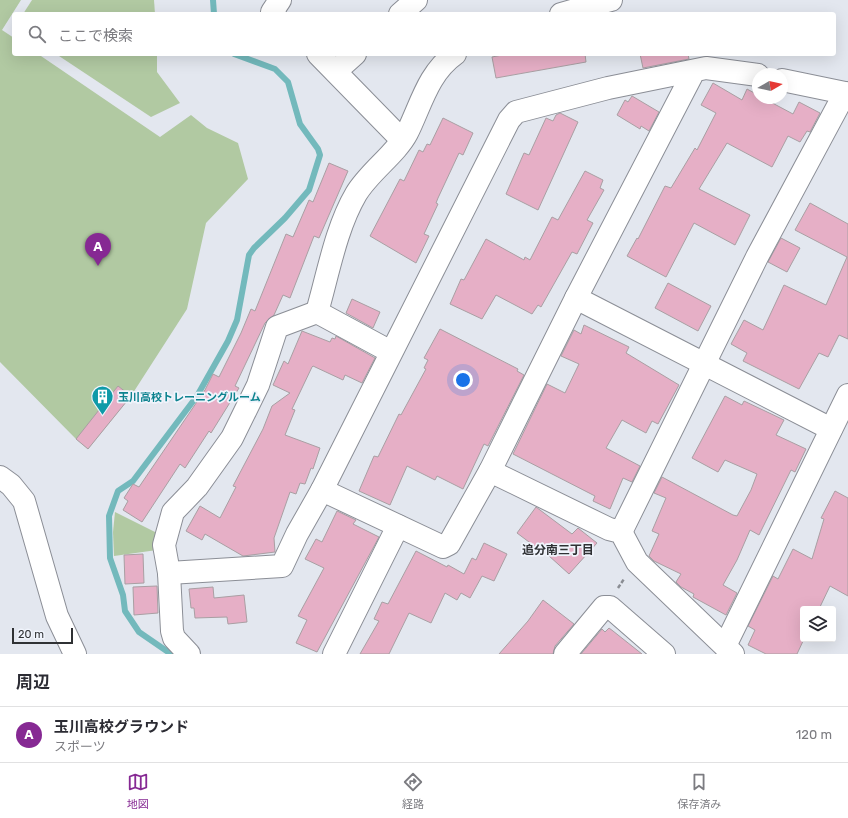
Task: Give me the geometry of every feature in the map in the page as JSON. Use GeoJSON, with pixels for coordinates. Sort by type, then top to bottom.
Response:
{"type":"FeatureCollection","features":[{"type":"Feature","properties":{"kind":"street"},"geometry":{"type":"LineString","coordinates":[[272,12],[280,0]]}},
{"type":"Feature","properties":{"kind":"street"},"geometry":{"type":"LineString","coordinates":[[402,12],[416,0]]}},
{"type":"Feature","properties":{"kind":"street"},"geometry":{"type":"LineString","coordinates":[[562,12],[567,0]]}},
{"type":"Feature","properties":{"kind":"street"},"geometry":{"type":"LineString","coordinates":[[568,12],[611,0]]}},
{"type":"Feature","properties":{"kind":"street"},"geometry":{"type":"LineString","coordinates":[[320,56],[402,140]]}},
{"type":"Feature","properties":{"kind":"street"},"geometry":{"type":"LineString","coordinates":[[336,71],[353,56]]}},
{"type":"Feature","properties":{"kind":"street"},"geometry":{"type":"LineString","coordinates":[[317,312],[338,237],[356,194],[406,135],[434,74],[445,61],[452,56]]}},
{"type":"Feature","properties":{"kind":"street"},"geometry":{"type":"LineString","coordinates":[[168,573],[282,566],[509,120],[516,112],[608,88],[706,68],[752,75]]}},
{"type":"Feature","properties":{"kind":"street"},"geometry":{"type":"LineString","coordinates":[[322,490],[443,547],[449,544],[490,471],[576,298],[694,71]]}},
{"type":"Feature","properties":{"kind":"street"},"geometry":{"type":"LineString","coordinates":[[621,532],[705,365],[757,256],[846,94],[788,81]]}},
{"type":"Feature","properties":{"kind":"street"},"geometry":{"type":"LineString","coordinates":[[576,298],[831,429]]}},
{"type":"Feature","properties":{"kind":"street"},"geometry":{"type":"LineString","coordinates":[[317,312],[391,352]]}},
{"type":"Feature","properties":{"kind":"street"},"geometry":{"type":"LineString","coordinates":[[189,654],[174,638],[172,631],[168,573],[164,544],[173,512],[197,487],[232,438],[258,385],[277,328],[317,312]]}},
{"type":"Feature","properties":{"kind":"street"},"geometry":{"type":"LineString","coordinates":[[490,471],[609,529],[621,532],[637,562],[729,650],[848,395]]}},
{"type":"Feature","properties":{"kind":"street"},"geometry":{"type":"LineString","coordinates":[[0,477],[11,485],[24,501],[57,616],[75,654]]}},
{"type":"Feature","properties":{"kind":"street"},"geometry":{"type":"LineString","coordinates":[[334,654],[398,526]]}},
{"type":"Feature","properties":{"kind":"street"},"geometry":{"type":"LineString","coordinates":[[564,654],[604,607],[610,607],[664,654]]}},
{"type":"Feature","properties":{"kind":"path"},"geometry":{"type":"LineString","coordinates":[[604,607],[637,562]]}},
{"type":"Feature","properties":{"kind":"green space"},"geometry":{"type":"Polygon","coordinates":[[[0,0],[21,0],[2,30],[12,37],[12,56],[41,56],[160,137],[191,115],[207,128],[238,143],[248,179],[206,223],[187,309],[131,396],[88,449],[76,439],[0,362],[0,0]]]}},
{"type":"Feature","properties":{"kind":"green space"},"geometry":{"type":"Polygon","coordinates":[[[32,0],[154,0],[155,12],[24,12],[32,0]]]}},
{"type":"Feature","properties":{"kind":"green space"},"geometry":{"type":"Polygon","coordinates":[[[59,56],[157,56],[157,72],[180,103],[151,117],[59,56]]]}},
{"type":"Feature","properties":{"kind":"green space"},"geometry":{"type":"Polygon","coordinates":[[[115,512],[159,534],[157,550],[114,556],[113,532],[115,512]]]}},
{"type":"Feature","properties":{"kind":"building"},"geometry":{"type":"Polygon","coordinates":[[[585,56],[586,62],[496,78],[492,57],[585,56]]]}},
{"type":"Feature","properties":{"kind":"building"},"geometry":{"type":"Polygon","coordinates":[[[640,56],[688,56],[689,59],[643,68],[640,56]]]}},
{"type":"Feature","properties":{"kind":"building"},"geometry":{"type":"Polygon","coordinates":[[[713,83],[742,100],[747,89],[752,92],[752,104],[774,104],[793,114],[799,102],[820,113],[810,132],[807,131],[800,142],[788,136],[772,167],[727,143],[699,189],[750,215],[735,245],[694,223],[666,277],[627,256],[637,238],[638,239],[665,186],[671,188],[695,148],[697,150],[716,113],[701,105],[713,83]]]}},
{"type":"Feature","properties":{"kind":"building"},"geometry":{"type":"Polygon","coordinates":[[[632,96],[659,112],[649,131],[641,126],[640,129],[617,115],[625,100],[628,102],[632,96]]]}},
{"type":"Feature","properties":{"kind":"building"},"geometry":{"type":"Polygon","coordinates":[[[560,113],[578,122],[538,210],[506,194],[524,153],[529,155],[546,118],[553,121],[556,115],[560,113]]]}},
{"type":"Feature","properties":{"kind":"building"},"geometry":{"type":"Polygon","coordinates":[[[443,118],[473,133],[463,155],[459,153],[438,198],[436,203],[438,204],[424,234],[429,236],[416,263],[370,236],[400,179],[404,181],[419,150],[423,152],[427,144],[430,145],[443,118]]]}},
{"type":"Feature","properties":{"kind":"building"},"geometry":{"type":"Polygon","coordinates":[[[329,163],[348,171],[319,238],[314,236],[290,298],[283,295],[274,315],[265,323],[235,386],[239,388],[211,433],[209,431],[185,468],[180,464],[142,522],[123,510],[128,501],[124,498],[133,484],[139,487],[205,390],[213,374],[219,377],[251,309],[255,311],[286,234],[293,237],[309,200],[313,202],[329,163]]]}},
{"type":"Feature","properties":{"kind":"building"},"geometry":{"type":"Polygon","coordinates":[[[585,171],[603,180],[600,188],[604,190],[587,220],[593,223],[577,254],[572,252],[541,307],[538,305],[532,314],[496,295],[482,319],[450,304],[461,279],[464,280],[486,239],[524,260],[525,257],[530,260],[552,217],[558,220],[585,171]]]}},
{"type":"Feature","properties":{"kind":"building"},"geometry":{"type":"Polygon","coordinates":[[[810,203],[848,224],[848,339],[839,335],[828,357],[819,353],[799,389],[743,361],[747,353],[731,344],[744,320],[763,330],[784,285],[826,305],[847,257],[795,230],[810,203]]]}},
{"type":"Feature","properties":{"kind":"building"},"geometry":{"type":"Polygon","coordinates":[[[781,238],[800,248],[787,272],[768,262],[781,238]]]}},
{"type":"Feature","properties":{"kind":"building"},"geometry":{"type":"Polygon","coordinates":[[[668,283],[711,306],[698,331],[655,308],[668,283]]]}},
{"type":"Feature","properties":{"kind":"building"},"geometry":{"type":"Polygon","coordinates":[[[352,299],[380,312],[373,328],[346,313],[352,299]]]}},
{"type":"Feature","properties":{"kind":"building"},"geometry":{"type":"Polygon","coordinates":[[[584,325],[629,347],[626,353],[679,385],[658,424],[652,421],[646,433],[622,420],[606,448],[640,466],[632,482],[623,478],[610,509],[593,501],[595,496],[513,454],[547,384],[565,393],[579,364],[561,356],[574,330],[581,334],[584,325]]]}},
{"type":"Feature","properties":{"kind":"building"},"geometry":{"type":"Polygon","coordinates":[[[440,329],[518,369],[517,371],[524,375],[488,446],[484,444],[463,489],[437,476],[435,480],[407,466],[390,505],[359,491],[374,456],[378,457],[399,414],[401,415],[426,369],[424,368],[428,360],[424,358],[440,329]]]}},
{"type":"Feature","properties":{"kind":"building"},"geometry":{"type":"Polygon","coordinates":[[[302,331],[330,342],[332,338],[335,339],[336,336],[375,358],[362,383],[345,375],[343,380],[313,366],[312,367],[292,409],[295,410],[285,435],[320,448],[313,469],[311,468],[305,484],[300,483],[296,494],[290,492],[274,538],[275,552],[243,556],[205,534],[202,540],[186,531],[200,506],[220,518],[236,487],[233,486],[263,429],[272,406],[290,393],[273,385],[284,361],[288,364],[302,331]]]}},
{"type":"Feature","properties":{"kind":"building","name":"玉川高校トレーニングルーム"},"geometry":{"type":"Polygon","coordinates":[[[118,386],[131,396],[88,449],[76,439],[118,386]]]}},
{"type":"Feature","properties":{"kind":"building"},"geometry":{"type":"Polygon","coordinates":[[[725,396],[742,405],[744,401],[784,420],[776,435],[806,449],[795,472],[791,470],[759,535],[750,530],[737,560],[723,585],[737,593],[726,615],[693,597],[694,594],[681,587],[676,582],[681,574],[654,561],[649,556],[659,534],[652,531],[666,498],[654,493],[662,477],[737,516],[751,490],[757,474],[725,460],[718,472],[692,458],[725,396]]]}},
{"type":"Feature","properties":{"kind":"building"},"geometry":{"type":"Polygon","coordinates":[[[835,491],[848,498],[848,596],[830,586],[820,606],[800,606],[800,642],[803,642],[797,654],[766,654],[748,645],[755,630],[748,626],[773,576],[778,579],[793,549],[812,559],[824,519],[821,518],[835,491]]]}},
{"type":"Feature","properties":{"kind":"building"},"geometry":{"type":"Polygon","coordinates":[[[536,507],[572,534],[578,528],[597,543],[569,574],[538,546],[537,548],[517,533],[536,507]]]}},
{"type":"Feature","properties":{"kind":"building"},"geometry":{"type":"Polygon","coordinates":[[[337,511],[356,520],[353,524],[379,537],[317,652],[296,643],[307,620],[298,616],[324,568],[305,559],[316,539],[322,542],[337,511]]]}},
{"type":"Feature","properties":{"kind":"building"},"geometry":{"type":"Polygon","coordinates":[[[484,543],[507,554],[494,581],[482,576],[470,598],[461,593],[457,600],[445,593],[431,623],[409,613],[389,654],[360,654],[379,621],[374,619],[382,602],[388,604],[416,551],[447,567],[448,565],[464,574],[472,558],[476,560],[484,543]]]}},
{"type":"Feature","properties":{"kind":"building"},"geometry":{"type":"Polygon","coordinates":[[[143,554],[144,583],[125,584],[124,555],[143,554]]]}},
{"type":"Feature","properties":{"kind":"building"},"geometry":{"type":"Polygon","coordinates":[[[157,586],[158,613],[134,615],[133,587],[157,586]]]}},
{"type":"Feature","properties":{"kind":"building"},"geometry":{"type":"Polygon","coordinates":[[[213,587],[214,598],[244,595],[247,622],[228,624],[227,617],[195,618],[194,608],[191,608],[189,589],[213,587]]]}},
{"type":"Feature","properties":{"kind":"building"},"geometry":{"type":"Polygon","coordinates":[[[543,600],[574,624],[555,646],[553,654],[499,654],[528,621],[543,600]]]}},
{"type":"Feature","properties":{"kind":"building"},"geometry":{"type":"Polygon","coordinates":[[[609,628],[642,654],[581,654],[602,629],[605,632],[609,628]]]}},
{"type":"Feature","properties":{"kind":"waterway"},"geometry":{"type":"LineString","coordinates":[[213,0],[214,12]]}},
{"type":"Feature","properties":{"kind":"waterway"},"geometry":{"type":"LineString","coordinates":[[171,654],[139,632],[125,611],[123,595],[110,558],[109,516],[118,491],[133,481],[197,396],[228,341],[237,320],[249,255],[254,248],[285,218],[309,190],[320,155],[318,149],[300,124],[288,82],[275,69],[239,56]]}},
{"type":"Feature","properties":{"kind":"place","name":"玉川高校グラウンド"},"geometry":{"type":"Point","coordinates":[98,266]}},
{"type":"Feature","properties":{"kind":"place","name":"玉川高校トレーニングルーム"},"geometry":{"type":"Point","coordinates":[103,416]}},
{"type":"Feature","properties":{"kind":"district","name":"追分南三丁目"},"geometry":{"type":"Point","coordinates":[558,550]}}]}
